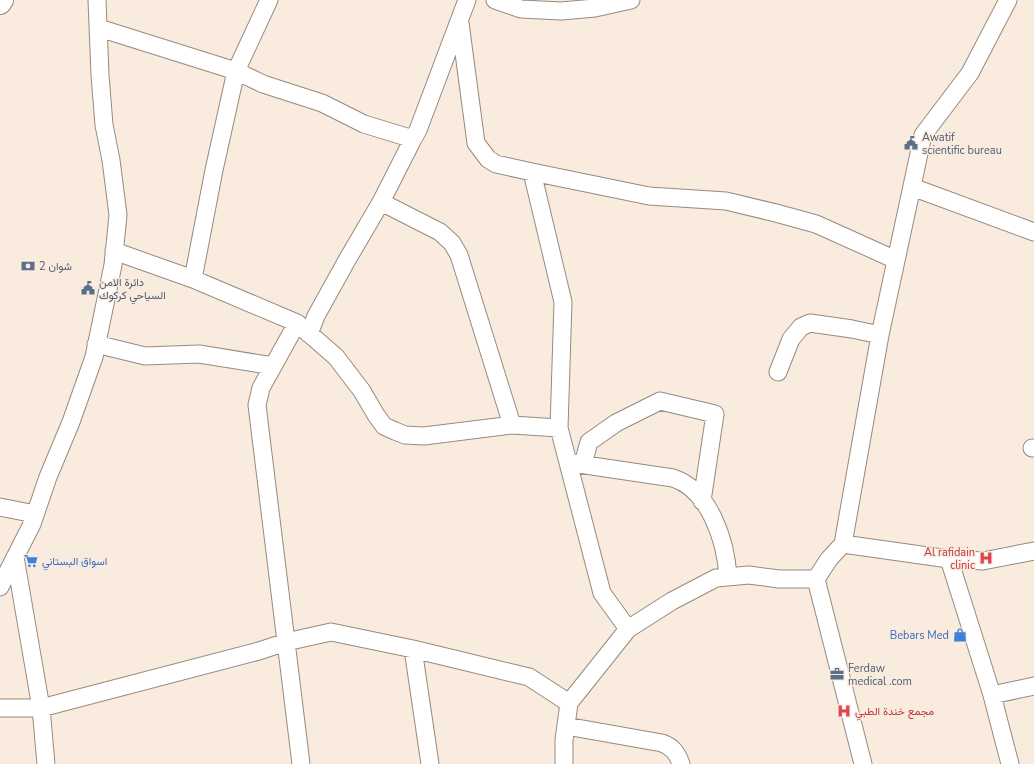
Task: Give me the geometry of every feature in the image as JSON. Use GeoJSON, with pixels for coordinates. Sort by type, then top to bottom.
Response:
{"type":"FeatureCollection","features":[{"type":"Feature","properties":{"kind":"street"},"geometry":{"type":"LineString","coordinates":[[0,587],[32,524],[48,477],[71,422],[94,357],[112,265],[118,215],[111,160],[104,125],[97,0]]}},
{"type":"Feature","properties":{"kind":"street"},"geometry":{"type":"LineString","coordinates":[[193,279],[214,170],[236,71],[269,0]]}},
{"type":"Feature","properties":{"kind":"street"},"geometry":{"type":"LineString","coordinates":[[301,764],[257,406],[261,388],[273,366],[303,328],[316,316],[346,260],[381,202],[418,130],[467,0]]}},
{"type":"Feature","properties":{"kind":"street"},"geometry":{"type":"LineString","coordinates":[[495,0],[521,9],[561,10],[595,8],[631,0]]}},
{"type":"Feature","properties":{"kind":"street"},"geometry":{"type":"LineString","coordinates":[[863,764],[816,579],[829,559],[843,544],[880,335],[923,135],[970,73],[1008,0]]}},
{"type":"Feature","properties":{"kind":"street"},"geometry":{"type":"LineString","coordinates":[[459,20],[476,143],[488,159],[496,164],[649,196],[726,201],[816,224],[896,260]]}},
{"type":"Feature","properties":{"kind":"street"},"geometry":{"type":"LineString","coordinates":[[98,28],[236,71],[263,84],[322,103],[364,124],[413,139]]}},
{"type":"Feature","properties":{"kind":"street"},"geometry":{"type":"LineString","coordinates":[[532,172],[563,302],[559,428],[575,463],[602,593],[628,629]]}},
{"type":"Feature","properties":{"kind":"street"},"geometry":{"type":"LineString","coordinates":[[912,187],[1034,232]]}},
{"type":"Feature","properties":{"kind":"street"},"geometry":{"type":"LineString","coordinates":[[381,202],[440,232],[452,242],[459,255],[512,425]]}},
{"type":"Feature","properties":{"kind":"street"},"geometry":{"type":"LineString","coordinates":[[114,251],[193,279],[303,328],[336,357],[362,391],[384,426],[395,431],[405,434],[424,436],[512,425],[559,428]]}},
{"type":"Feature","properties":{"kind":"street"},"geometry":{"type":"LineString","coordinates":[[778,372],[791,339],[801,327],[810,323],[880,335]]}},
{"type":"Feature","properties":{"kind":"street"},"geometry":{"type":"LineString","coordinates":[[96,344],[145,356],[199,354],[273,366]]}},
{"type":"Feature","properties":{"kind":"street"},"geometry":{"type":"LineString","coordinates":[[575,463],[589,442],[616,423],[660,402],[715,414],[702,501]]}},
{"type":"Feature","properties":{"kind":"street"},"geometry":{"type":"LineString","coordinates":[[575,463],[673,478],[686,483],[702,501],[712,517],[726,553],[728,577]]}},
{"type":"Feature","properties":{"kind":"street"},"geometry":{"type":"LineString","coordinates":[[0,507],[35,514]]}},
{"type":"Feature","properties":{"kind":"street"},"geometry":{"type":"LineString","coordinates":[[843,544],[949,559],[983,562],[1034,551]]}},
{"type":"Feature","properties":{"kind":"street"},"geometry":{"type":"LineString","coordinates":[[15,557],[41,708],[46,764]]}},
{"type":"Feature","properties":{"kind":"street"},"geometry":{"type":"LineString","coordinates":[[949,559],[992,695],[1010,764]]}},
{"type":"Feature","properties":{"kind":"street"},"geometry":{"type":"LineString","coordinates":[[564,764],[564,740],[569,703],[628,629],[672,601],[716,578],[749,575],[778,579],[816,579]]}},
{"type":"Feature","properties":{"kind":"street"},"geometry":{"type":"LineString","coordinates":[[0,708],[41,708],[259,651],[286,642],[331,632],[413,649],[528,677],[569,703]]}},
{"type":"Feature","properties":{"kind":"street"},"geometry":{"type":"LineString","coordinates":[[413,649],[430,764]]}},
{"type":"Feature","properties":{"kind":"street"},"geometry":{"type":"LineString","coordinates":[[992,695],[1034,686]]}},
{"type":"Feature","properties":{"kind":"street"},"geometry":{"type":"LineString","coordinates":[[566,726],[662,743],[673,750],[681,764]]}},
{"type":"Feature","properties":{"kind":"place","name":"Awatif scientific bureau"},"geometry":{"type":"Point","coordinates":[911,143]}},
{"type":"Feature","properties":{"kind":"place","name":"شوان 2"},"geometry":{"type":"Point","coordinates":[28,266]}},
{"type":"Feature","properties":{"kind":"place","name":"دائرة الامن السياحي كركوك"},"geometry":{"type":"Point","coordinates":[88,288]}},
{"type":"Feature","properties":{"kind":"place","name":"Al rafidain clinic"},"geometry":{"type":"Point","coordinates":[986,558]}},
{"type":"Feature","properties":{"kind":"place","name":"اسواق البستاني"},"geometry":{"type":"Point","coordinates":[31,561]}},
{"type":"Feature","properties":{"kind":"place","name":"Bebars Med"},"geometry":{"type":"Point","coordinates":[960,635]}},
{"type":"Feature","properties":{"kind":"place","name":"Ferdaw medical .com"},"geometry":{"type":"Point","coordinates":[837,674]}},
{"type":"Feature","properties":{"kind":"place","name":"مجمع خندة الطبي"},"geometry":{"type":"Point","coordinates":[844,711]}}]}
